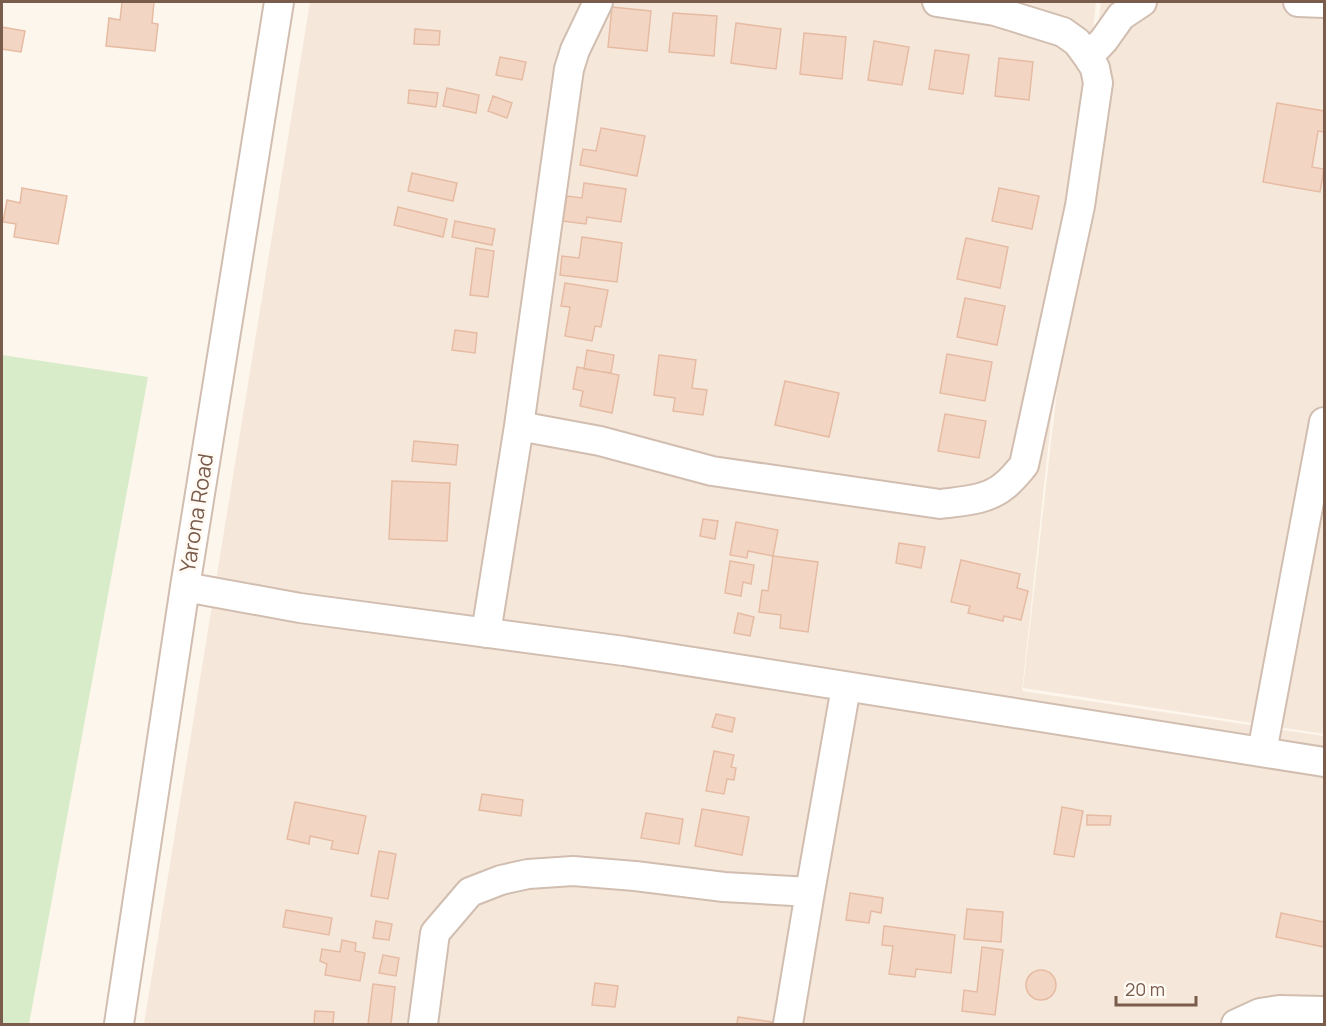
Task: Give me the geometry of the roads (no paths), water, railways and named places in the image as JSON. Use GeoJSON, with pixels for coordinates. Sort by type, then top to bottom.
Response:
{"type":"FeatureCollection","features":[{"type":"Feature","properties":{"kind":"street","name":"Yarona Road"},"geometry":{"type":"LineString","coordinates":[[119,1024],[185,587],[279,2]]}},
{"type":"Feature","properties":{"kind":"street"},"geometry":{"type":"LineString","coordinates":[[486,633],[519,426],[569,69],[575,50],[598,2]]}},
{"type":"Feature","properties":{"kind":"street"},"geometry":{"type":"LineString","coordinates":[[519,426],[600,441],[712,471],[940,504],[987,496],[1004,487],[1024,465],[1080,206],[1098,83],[1095,68],[1088,57],[1077,42],[1063,32],[995,10],[937,2]]}},
{"type":"Feature","properties":{"kind":"street"},"geometry":{"type":"LineString","coordinates":[[1088,57],[1104,40],[1121,16],[1142,2]]}},
{"type":"Feature","properties":{"kind":"street"},"geometry":{"type":"LineString","coordinates":[[1298,2],[1324,3]]}},
{"type":"Feature","properties":{"kind":"street"},"geometry":{"type":"LineString","coordinates":[[1262,752],[1324,422]]}},
{"type":"Feature","properties":{"kind":"street"},"geometry":{"type":"LineString","coordinates":[[185,587],[300,608],[624,651],[1324,762]]}},
{"type":"Feature","properties":{"kind":"street"},"geometry":{"type":"LineString","coordinates":[[788,1024],[846,687]]}},
{"type":"Feature","properties":{"kind":"street"},"geometry":{"type":"LineString","coordinates":[[423,1024],[435,933],[470,892],[501,880],[528,874],[573,871],[724,887],[810,892]]}},
{"type":"Feature","properties":{"kind":"street"},"geometry":{"type":"LineString","coordinates":[[1236,1024],[1260,1013],[1279,1010],[1324,1011]]}}]}
